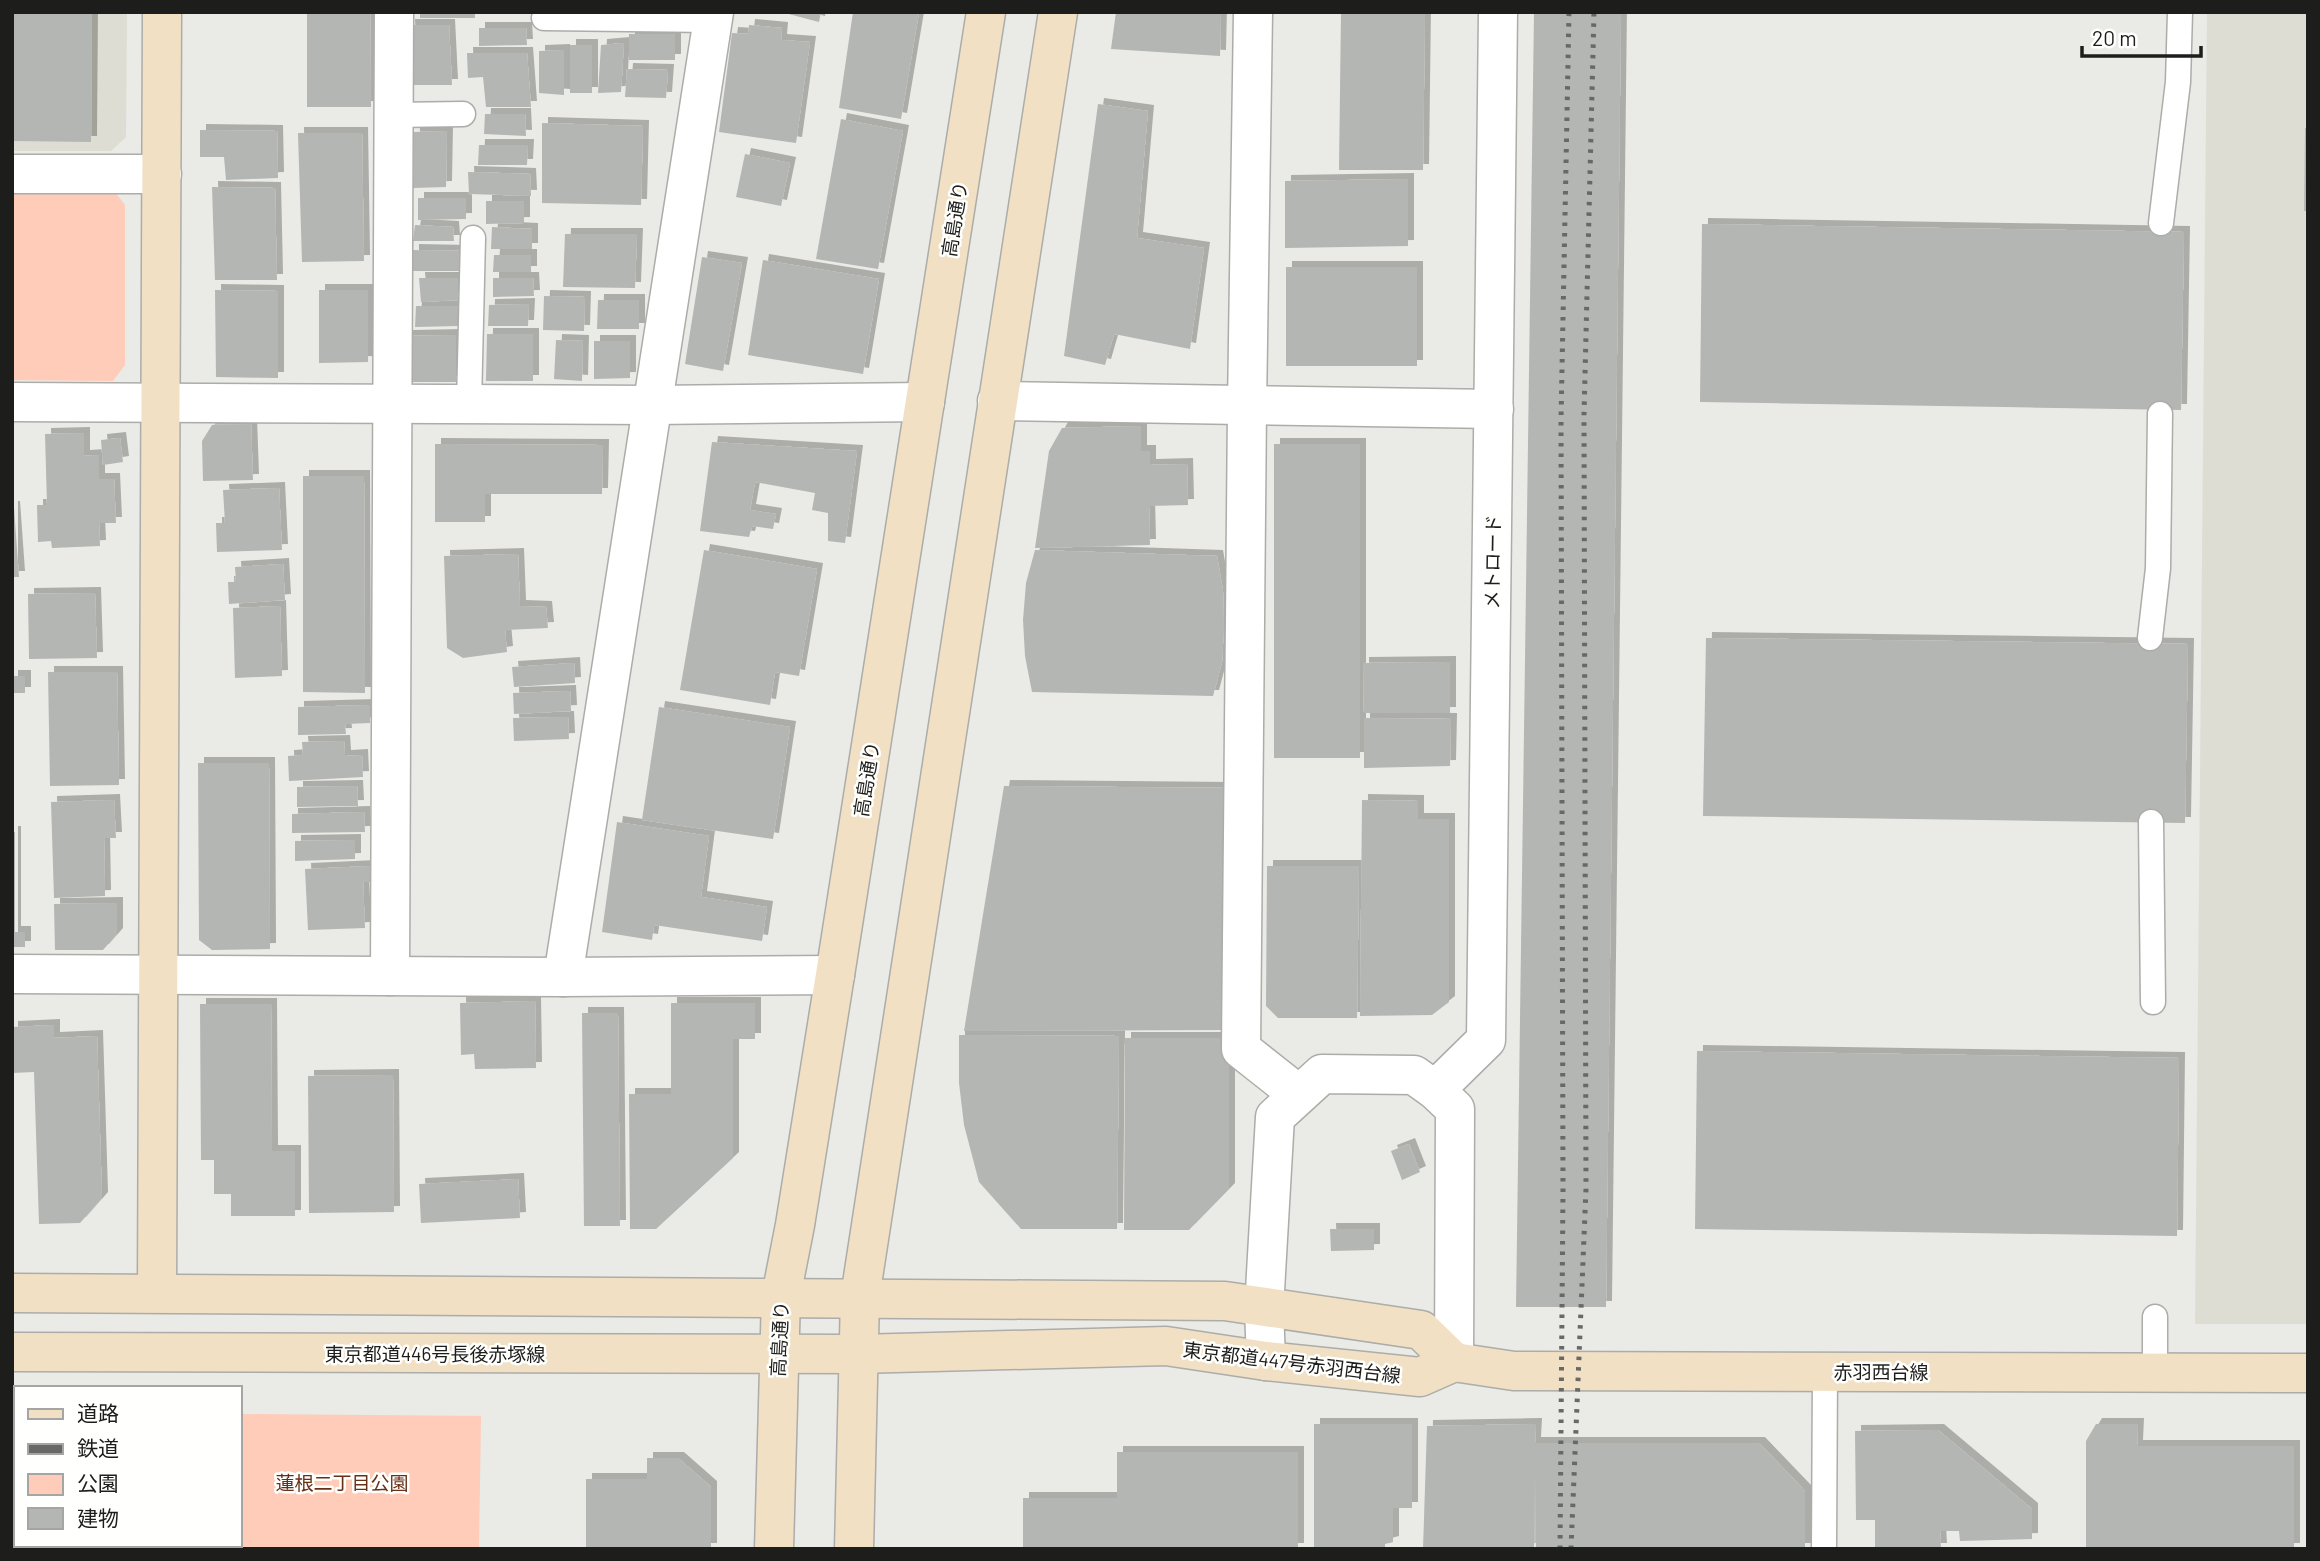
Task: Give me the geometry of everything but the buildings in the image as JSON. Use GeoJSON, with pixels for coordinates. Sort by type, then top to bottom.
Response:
{"type":"FeatureCollection","features":[{"type":"Feature","properties":{"kind":"main road"},"geometry":{"type":"LineString","coordinates":[[157,1293],[162,12]]}},
{"type":"Feature","properties":{"kind":"main road","name":"高島通り"},"geometry":{"type":"LineString","coordinates":[[774,1549],[780,1296],[795,1226],[986,12]]}},
{"type":"Feature","properties":{"kind":"main road"},"geometry":{"type":"LineString","coordinates":[[854,1549],[860,1297],[1058,12]]}},
{"type":"Feature","properties":{"kind":"main road"},"geometry":{"type":"LineString","coordinates":[[12,1293],[1225,1301],[1421,1330],[1454,1362]]}},
{"type":"Feature","properties":{"kind":"main road","name":"東京都道447号赤羽西台線"},"geometry":{"type":"LineString","coordinates":[[858,1354],[1166,1346],[1266,1361],[1420,1377],[1454,1362]]}},
{"type":"Feature","properties":{"kind":"main road","name":"東京都道446号長後赤塚線"},"geometry":{"type":"LineString","coordinates":[[12,1352],[858,1354]]}},
{"type":"Feature","properties":{"kind":"main road","name":"赤羽西台線"},"geometry":{"type":"LineString","coordinates":[[1454,1362],[1514,1371],[2308,1373]]}},
{"type":"Feature","properties":{"kind":"street"},"geometry":{"type":"LineString","coordinates":[[390,976],[394,12]]}},
{"type":"Feature","properties":{"kind":"street"},"geometry":{"type":"LineString","coordinates":[[1253,12],[1241,1049],[1297,1094]]}},
{"type":"Feature","properties":{"kind":"street","name":"メトロード"},"geometry":{"type":"LineString","coordinates":[[1436,1090],[1486,1040],[1498,12]]}},
{"type":"Feature","properties":{"kind":"street"},"geometry":{"type":"LineString","coordinates":[[563,977],[714,16]]}},
{"type":"Feature","properties":{"kind":"street"},"geometry":{"type":"LineString","coordinates":[[12,174],[162,174]]}},
{"type":"Feature","properties":{"kind":"street"},"geometry":{"type":"LineString","coordinates":[[997,401],[1494,409]]}},
{"type":"Feature","properties":{"kind":"street"},"geometry":{"type":"LineString","coordinates":[[12,402],[652,405],[925,402]]}},
{"type":"Feature","properties":{"kind":"street"},"geometry":{"type":"LineString","coordinates":[[12,974],[563,977],[835,975]]}},
{"type":"Feature","properties":{"kind":"street"},"geometry":{"type":"LineString","coordinates":[[1266,1361],[1264,1308],[1275,1117],[1297,1094],[1322,1074],[1414,1075],[1436,1090],[1455,1109],[1454,1362]]}},
{"type":"Feature","properties":{"kind":"lane"},"geometry":{"type":"LineString","coordinates":[[2161,223],[2178,82],[2180,12]]}},
{"type":"Feature","properties":{"kind":"lane"},"geometry":{"type":"LineString","coordinates":[[544,18],[714,16]]}},
{"type":"Feature","properties":{"kind":"lane"},"geometry":{"type":"LineString","coordinates":[[394,115],[463,114]]}},
{"type":"Feature","properties":{"kind":"lane"},"geometry":{"type":"LineString","coordinates":[[469,404],[473,238]]}},
{"type":"Feature","properties":{"kind":"lane"},"geometry":{"type":"LineString","coordinates":[[2150,638],[2158,568],[2160,414]]}},
{"type":"Feature","properties":{"kind":"lane"},"geometry":{"type":"LineString","coordinates":[[2151,822],[2153,1002]]}},
{"type":"Feature","properties":{"kind":"lane"},"geometry":{"type":"LineString","coordinates":[[2155,1317],[2155,1372]]}},
{"type":"Feature","properties":{"kind":"lane"},"geometry":{"type":"LineString","coordinates":[[1824,1549],[1825,1371]]}},
{"type":"Feature","properties":{"kind":"shaded area"},"geometry":{"type":"Polygon","coordinates":[[[12,12],[127,12],[126,137],[111,151],[12,151],[12,12]]]}},
{"type":"Feature","properties":{"kind":"shaded area"},"geometry":{"type":"Polygon","coordinates":[[[2207,12],[2308,12],[2308,1324],[2195,1324],[2207,12]]]}},
{"type":"Feature","properties":{"kind":"green space"},"geometry":{"type":"Polygon","coordinates":[[[12,191],[114,191],[125,205],[125,365],[113,381],[12,380],[12,191]]]}},
{"type":"Feature","properties":{"kind":"green space","name":"蓮根二丁目公園"},"geometry":{"type":"Polygon","coordinates":[[[242,1414],[481,1416],[479,1549],[203,1549],[242,1547],[242,1414]]]}},
{"type":"Feature","properties":{"kind":"railway"},"geometry":{"type":"LineString","coordinates":[[1560,1549],[1563,1190],[1561,420],[1569,12]]}},
{"type":"Feature","properties":{"kind":"railway"},"geometry":{"type":"LineString","coordinates":[[1571,1549],[1586,1189],[1584,415],[1594,12]]}}]}
